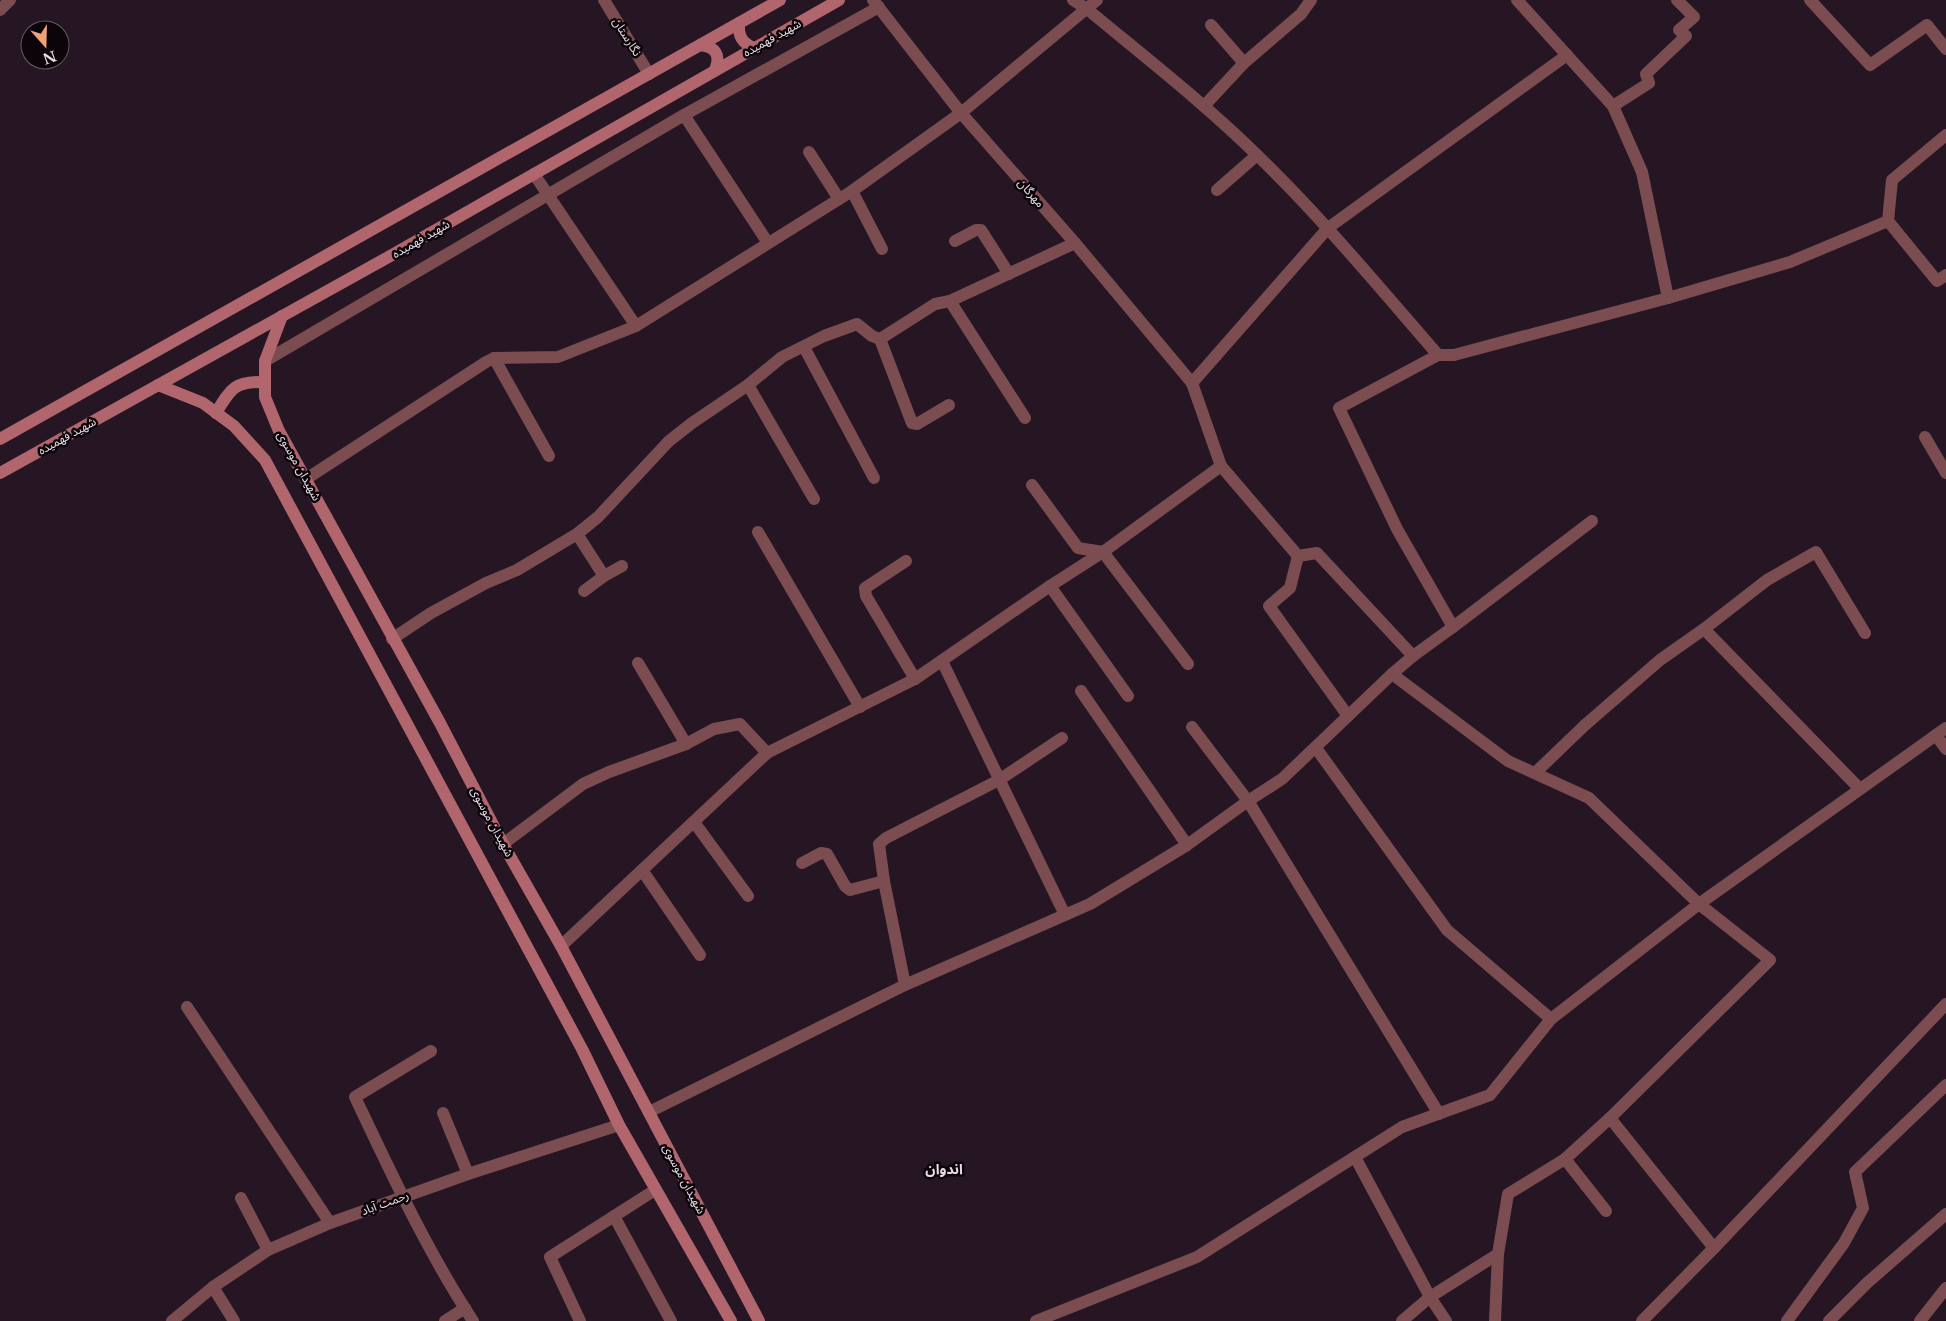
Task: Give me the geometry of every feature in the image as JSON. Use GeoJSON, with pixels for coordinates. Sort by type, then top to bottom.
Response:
{"type":"FeatureCollection","features":[{"type":"Feature","properties":{"kind":"street"},"geometry":{"type":"LineString","coordinates":[[0,10],[10,0]]}},
{"type":"Feature","properties":{"kind":"street","name":"نگارستان"},"geometry":{"type":"LineString","coordinates":[[604,0],[649,74]]}},
{"type":"Feature","properties":{"kind":"street"},"geometry":{"type":"LineString","coordinates":[[0,439],[780,0]]}},
{"type":"Feature","properties":{"kind":"street","name":"شهید فهمیده"},"geometry":{"type":"LineString","coordinates":[[0,473],[534,174],[839,0]]}},
{"type":"Feature","properties":{"kind":"street"},"geometry":{"type":"LineString","coordinates":[[1073,0],[1087,9],[1204,106],[1257,155],[1328,228],[1438,355]]}},
{"type":"Feature","properties":{"kind":"street"},"geometry":{"type":"LineString","coordinates":[[306,479],[494,358],[558,357],[636,326],[852,191],[961,113],[1097,0]]}},
{"type":"Feature","properties":{"kind":"street"},"geometry":{"type":"LineString","coordinates":[[1204,106],[1244,63],[1302,14],[1311,0]]}},
{"type":"Feature","properties":{"kind":"street"},"geometry":{"type":"LineString","coordinates":[[1517,0],[1613,106],[1642,172],[1668,298]]}},
{"type":"Feature","properties":{"kind":"street"},"geometry":{"type":"LineString","coordinates":[[1613,106],[1649,83],[1646,74],[1686,36],[1679,30],[1694,17],[1677,0]]}},
{"type":"Feature","properties":{"kind":"street"},"geometry":{"type":"LineString","coordinates":[[1810,0],[1870,65],[1927,25],[1946,49]]}},
{"type":"Feature","properties":{"kind":"street"},"geometry":{"type":"LineString","coordinates":[[265,362],[547,194],[876,4]]}},
{"type":"Feature","properties":{"kind":"street","name":"مهرگان"},"geometry":{"type":"LineString","coordinates":[[876,4],[961,113],[1075,243],[1192,383]]}},
{"type":"Feature","properties":{"kind":"street"},"geometry":{"type":"LineString","coordinates":[[739,23],[738,31],[741,39],[746,45],[754,48]]}},
{"type":"Feature","properties":{"kind":"street"},"geometry":{"type":"LineString","coordinates":[[1211,25],[1244,63]]}},
{"type":"Feature","properties":{"kind":"street"},"geometry":{"type":"LineString","coordinates":[[700,45],[709,46],[716,52],[718,61],[716,70]]}},
{"type":"Feature","properties":{"kind":"street"},"geometry":{"type":"LineString","coordinates":[[1298,556],[1221,466],[1192,383],[1328,228],[1568,55]]}},
{"type":"Feature","properties":{"kind":"street"},"geometry":{"type":"LineString","coordinates":[[684,115],[768,243]]}},
{"type":"Feature","properties":{"kind":"street"},"geometry":{"type":"LineString","coordinates":[[1946,135],[1892,180],[1888,221],[1937,281],[1946,275]]}},
{"type":"Feature","properties":{"kind":"street"},"geometry":{"type":"LineString","coordinates":[[809,152],[838,199]]}},
{"type":"Feature","properties":{"kind":"street"},"geometry":{"type":"LineString","coordinates":[[1217,190],[1257,155]]}},
{"type":"Feature","properties":{"kind":"street"},"geometry":{"type":"LineString","coordinates":[[534,174],[636,326]]}},
{"type":"Feature","properties":{"kind":"street"},"geometry":{"type":"LineString","coordinates":[[852,191],[882,249]]}},
{"type":"Feature","properties":{"kind":"street"},"geometry":{"type":"LineString","coordinates":[[1453,627],[1397,529],[1339,408],[1438,355],[1454,355],[1668,298],[1790,262],[1888,221]]}},
{"type":"Feature","properties":{"kind":"street"},"geometry":{"type":"LineString","coordinates":[[955,241],[976,230],[981,230],[1009,274]]}},
{"type":"Feature","properties":{"kind":"street"},"geometry":{"type":"LineString","coordinates":[[880,339],[935,304],[950,301],[1075,243]]}},
{"type":"Feature","properties":{"kind":"street"},"geometry":{"type":"LineString","coordinates":[[950,301],[1025,418]]}},
{"type":"Feature","properties":{"kind":"street","name":"شهیدان موسوی"},"geometry":{"type":"LineString","coordinates":[[282,316],[265,362],[265,398],[279,431],[440,723],[759,1321]]}},
{"type":"Feature","properties":{"kind":"street"},"geometry":{"type":"LineString","coordinates":[[392,639],[431,613],[486,583],[517,570],[578,534],[598,517],[669,441],[748,385],[782,357],[837,331],[857,324],[872,336],[880,339],[912,423],[917,424],[949,405]]}},
{"type":"Feature","properties":{"kind":"street"},"geometry":{"type":"LineString","coordinates":[[804,347],[874,478]]}},
{"type":"Feature","properties":{"kind":"street"},"geometry":{"type":"LineString","coordinates":[[494,358],[549,456]]}},
{"type":"Feature","properties":{"kind":"street"},"geometry":{"type":"LineString","coordinates":[[216,413],[228,392],[246,381],[265,382]]}},
{"type":"Feature","properties":{"kind":"street"},"geometry":{"type":"LineString","coordinates":[[158,385],[203,403],[234,426],[265,460],[582,1049],[618,1125],[731,1321]]}},
{"type":"Feature","properties":{"kind":"street"},"geometry":{"type":"LineString","coordinates":[[748,385],[814,500]]}},
{"type":"Feature","properties":{"kind":"street"},"geometry":{"type":"LineString","coordinates":[[1925,437],[1946,474]]}},
{"type":"Feature","properties":{"kind":"street"},"geometry":{"type":"LineString","coordinates":[[560,946],[767,753],[915,679],[1102,552],[1221,466]]}},
{"type":"Feature","properties":{"kind":"street"},"geometry":{"type":"LineString","coordinates":[[1032,485],[1078,548],[1102,552],[1188,664]]}},
{"type":"Feature","properties":{"kind":"street"},"geometry":{"type":"LineString","coordinates":[[649,1112],[905,984],[1090,904],[1187,845],[1248,801],[1282,780],[1412,656],[1592,521]]}},
{"type":"Feature","properties":{"kind":"street"},"geometry":{"type":"LineString","coordinates":[[758,532],[860,707]]}},
{"type":"Feature","properties":{"kind":"street"},"geometry":{"type":"LineString","coordinates":[[578,534],[604,576]]}},
{"type":"Feature","properties":{"kind":"street"},"geometry":{"type":"LineString","coordinates":[[1535,773],[1585,725],[1653,667],[1767,580],[1816,552],[1865,633]]}},
{"type":"Feature","properties":{"kind":"street"},"geometry":{"type":"LineString","coordinates":[[1298,556],[1317,553],[1412,656]]}},
{"type":"Feature","properties":{"kind":"street"},"geometry":{"type":"LineString","coordinates":[[1298,556],[1290,588],[1269,606],[1348,716]]}},
{"type":"Feature","properties":{"kind":"street"},"geometry":{"type":"LineString","coordinates":[[906,561],[865,588],[866,596],[915,679]]}},
{"type":"Feature","properties":{"kind":"street"},"geometry":{"type":"LineString","coordinates":[[584,591],[604,576],[622,566]]}},
{"type":"Feature","properties":{"kind":"street"},"geometry":{"type":"LineString","coordinates":[[1050,586],[1128,696]]}},
{"type":"Feature","properties":{"kind":"street"},"geometry":{"type":"LineString","coordinates":[[1704,629],[1860,789]]}},
{"type":"Feature","properties":{"kind":"street"},"geometry":{"type":"LineString","coordinates":[[942,661],[1064,915]]}},
{"type":"Feature","properties":{"kind":"street"},"geometry":{"type":"LineString","coordinates":[[638,663],[686,744]]}},
{"type":"Feature","properties":{"kind":"street"},"geometry":{"type":"LineString","coordinates":[[1392,674],[1508,761],[1589,798],[1699,904],[1770,960],[1610,1118],[1565,1159],[1508,1194],[1498,1254],[1495,1321]]}},
{"type":"Feature","properties":{"kind":"street"},"geometry":{"type":"LineString","coordinates":[[1081,691],[1187,845]]}},
{"type":"Feature","properties":{"kind":"street"},"geometry":{"type":"LineString","coordinates":[[503,844],[583,784],[609,772],[686,744],[714,730],[740,724],[767,753]]}},
{"type":"Feature","properties":{"kind":"street"},"geometry":{"type":"LineString","coordinates":[[1192,727],[1248,801],[1439,1114]]}},
{"type":"Feature","properties":{"kind":"street"},"geometry":{"type":"LineString","coordinates":[[1036,1321],[1197,1257],[1402,1127],[1490,1095],[1551,1019],[1699,904],[1941,732],[1946,749]]}},
{"type":"Feature","properties":{"kind":"street"},"geometry":{"type":"LineString","coordinates":[[905,984],[884,881],[879,844],[886,838],[999,780],[1062,738]]}},
{"type":"Feature","properties":{"kind":"street"},"geometry":{"type":"LineString","coordinates":[[1316,748],[1447,930],[1551,1019]]}},
{"type":"Feature","properties":{"kind":"street"},"geometry":{"type":"LineString","coordinates":[[694,822],[748,896]]}},
{"type":"Feature","properties":{"kind":"street"},"geometry":{"type":"LineString","coordinates":[[802,863],[821,853],[827,854],[845,886],[850,890],[884,881]]}},
{"type":"Feature","properties":{"kind":"street"},"geometry":{"type":"LineString","coordinates":[[642,870],[700,955]]}},
{"type":"Feature","properties":{"kind":"street"},"geometry":{"type":"LineString","coordinates":[[1642,1321],[1946,1004]]}},
{"type":"Feature","properties":{"kind":"street"},"geometry":{"type":"LineString","coordinates":[[187,1007],[330,1223]]}},
{"type":"Feature","properties":{"kind":"street"},"geometry":{"type":"LineString","coordinates":[[430,1051],[355,1097],[403,1197],[455,1293],[474,1321]]}},
{"type":"Feature","properties":{"kind":"street"},"geometry":{"type":"LineString","coordinates":[[1790,1319],[1844,1243],[1864,1208],[1855,1172],[1946,1085]]}},
{"type":"Feature","properties":{"kind":"street"},"geometry":{"type":"LineString","coordinates":[[443,1113],[468,1174]]}},
{"type":"Feature","properties":{"kind":"street"},"geometry":{"type":"LineString","coordinates":[[1610,1118],[1714,1248]]}},
{"type":"Feature","properties":{"kind":"street","name":"رحمت آباد"},"geometry":{"type":"LineString","coordinates":[[172,1321],[212,1288],[268,1250],[330,1223],[468,1174],[618,1125]]}},
{"type":"Feature","properties":{"kind":"street"},"geometry":{"type":"LineString","coordinates":[[1355,1157],[1430,1297],[1446,1321]]}},
{"type":"Feature","properties":{"kind":"street"},"geometry":{"type":"LineString","coordinates":[[1565,1159],[1606,1212]]}},
{"type":"Feature","properties":{"kind":"street"},"geometry":{"type":"LineString","coordinates":[[580,1321],[550,1257],[655,1190]]}},
{"type":"Feature","properties":{"kind":"street"},"geometry":{"type":"LineString","coordinates":[[241,1198],[268,1250]]}},
{"type":"Feature","properties":{"kind":"street"},"geometry":{"type":"LineString","coordinates":[[1829,1321],[1868,1283],[1946,1214]]}},
{"type":"Feature","properties":{"kind":"street"},"geometry":{"type":"LineString","coordinates":[[614,1216],[671,1321]]}},
{"type":"Feature","properties":{"kind":"street"},"geometry":{"type":"LineString","coordinates":[[1402,1321],[1430,1297],[1498,1254]]}},
{"type":"Feature","properties":{"kind":"street"},"geometry":{"type":"LineString","coordinates":[[212,1288],[234,1321]]}},
{"type":"Feature","properties":{"kind":"street"},"geometry":{"type":"LineString","coordinates":[[1920,1321],[1946,1288]]}},
{"type":"Feature","properties":{"kind":"street"},"geometry":{"type":"LineString","coordinates":[[445,1321],[465,1308]]}},
{"type":"Feature","properties":{"kind":"district","name":"اندوان"},"geometry":{"type":"Point","coordinates":[944,1169]}}]}
